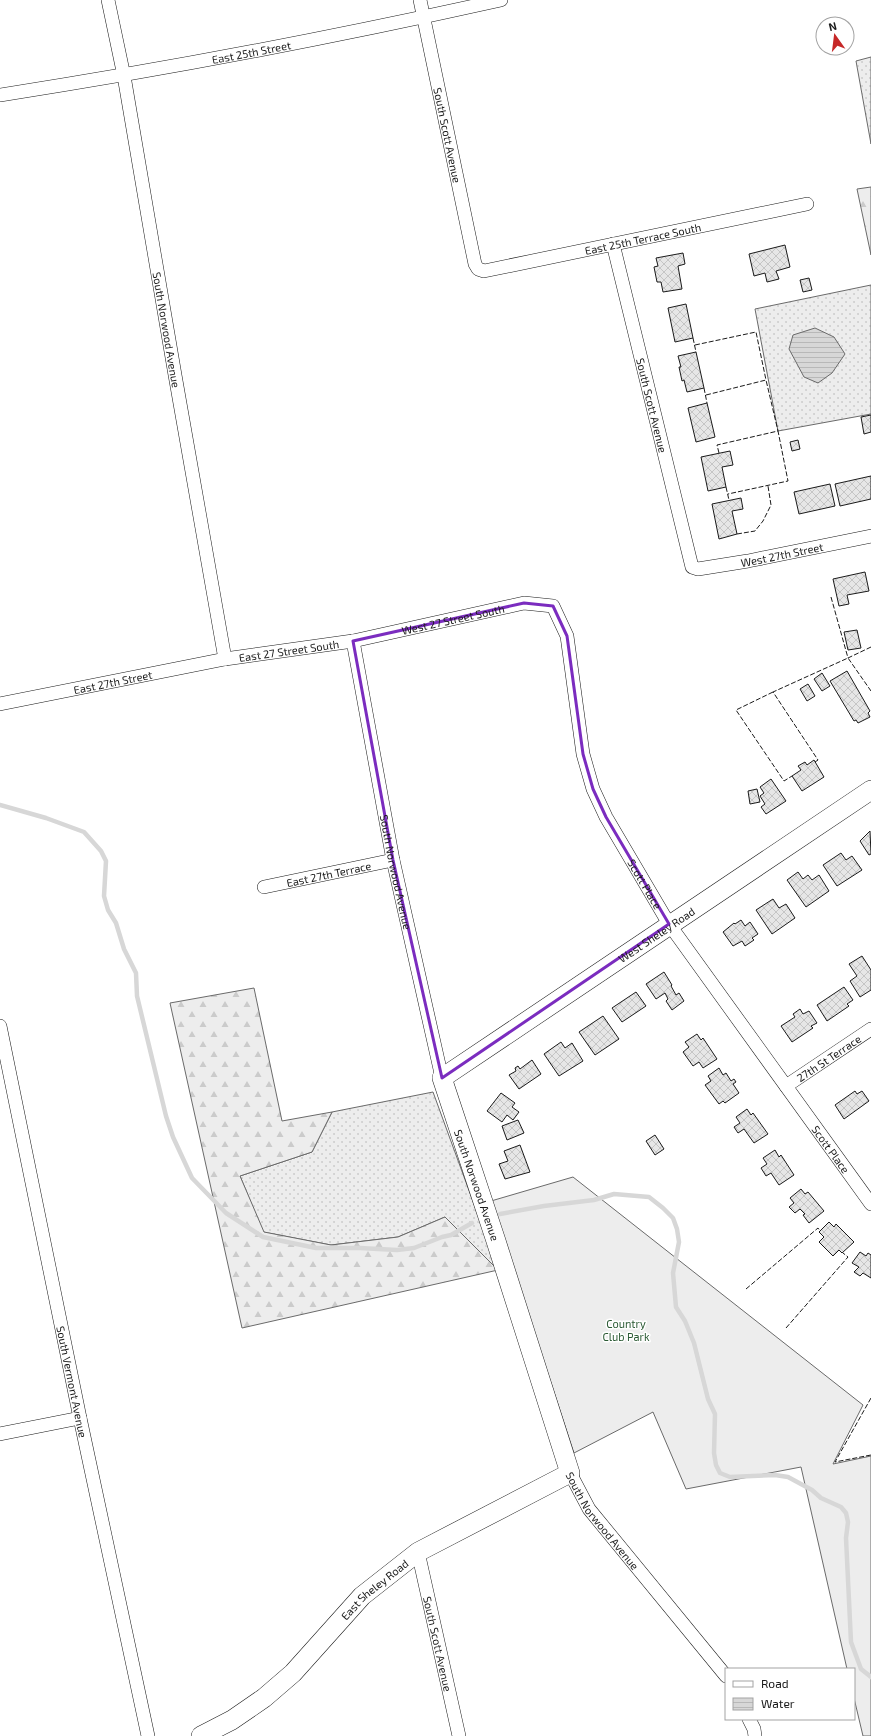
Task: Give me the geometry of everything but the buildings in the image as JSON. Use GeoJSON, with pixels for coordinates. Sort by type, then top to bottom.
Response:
{"type":"FeatureCollection","features":[{"type":"Feature","properties":{"kind":"street","name":"South Norwood Avenue"},"geometry":{"type":"LineString","coordinates":[[108,0],[124,76],[225,659]]}},
{"type":"Feature","properties":{"kind":"street","name":"South Scott Avenue"},"geometry":{"type":"LineString","coordinates":[[420,0],[474,264],[478,269]]}},
{"type":"Feature","properties":{"kind":"street","name":"East 25th Street"},"geometry":{"type":"LineString","coordinates":[[0,95],[124,76],[424,17],[501,0]]}},
{"type":"Feature","properties":{"kind":"street","name":"East 25th Terrace South"},"geometry":{"type":"LineString","coordinates":[[478,269],[484,271],[807,204]]}},
{"type":"Feature","properties":{"kind":"street","name":"South Scott Avenue"},"geometry":{"type":"LineString","coordinates":[[613,244],[692,567]]}},
{"type":"Feature","properties":{"kind":"street","name":"West 27th Street"},"geometry":{"type":"LineString","coordinates":[[692,567],[698,569],[748,561],[871,536]]}},
{"type":"Feature","properties":{"kind":"street","name":"West 27 Street South"},"geometry":{"type":"LineString","coordinates":[[353,641],[524,603],[552,606]]}},
{"type":"Feature","properties":{"kind":"street","name":"Scott Place"},"geometry":{"type":"LineString","coordinates":[[552,606],[567,636],[583,754],[593,789],[606,817],[669,924],[871,1204]]}},
{"type":"Feature","properties":{"kind":"street","name":"South Norwood Avenue"},"geometry":{"type":"LineString","coordinates":[[353,641],[393,860],[442,1078],[570,1473],[589,1509],[725,1675]]}},
{"type":"Feature","properties":{"kind":"street","name":"East 27 Street South"},"geometry":{"type":"LineString","coordinates":[[225,659],[353,641]]}},
{"type":"Feature","properties":{"kind":"street","name":"East 27th Street"},"geometry":{"type":"LineString","coordinates":[[0,704],[225,659]]}},
{"type":"Feature","properties":{"kind":"street","name":"West Sheley Road"},"geometry":{"type":"LineString","coordinates":[[442,1078],[669,924],[871,790]]}},
{"type":"Feature","properties":{"kind":"street","name":"East 27th Terrace"},"geometry":{"type":"LineString","coordinates":[[264,887],[393,860]]}},
{"type":"Feature","properties":{"kind":"street","name":"South Vermont Avenue"},"geometry":{"type":"LineString","coordinates":[[0,1026],[80,1418],[148,1736]]}},
{"type":"Feature","properties":{"kind":"street","name":"27th St Terrace"},"geometry":{"type":"LineString","coordinates":[[786,1086],[871,1029]]}},
{"type":"Feature","properties":{"kind":"street"},"geometry":{"type":"LineString","coordinates":[[0,1434],[80,1418]]}},
{"type":"Feature","properties":{"kind":"street","name":"East Sheley Road"},"geometry":{"type":"LineString","coordinates":[[201,1736],[232,1720],[264,1698],[292,1673],[362,1596],[418,1552],[570,1473]]}},
{"type":"Feature","properties":{"kind":"street","name":"South Scott Avenue"},"geometry":{"type":"LineString","coordinates":[[418,1552],[459,1736]]}},
{"type":"Feature","properties":{"kind":"street"},"geometry":{"type":"LineString","coordinates":[[749,1720],[755,1736]]}},
{"type":"Feature","properties":{"kind":"highlighted area"},"geometry":{"type":"Polygon","coordinates":[[[524,603],[553,606],[567,636],[583,754],[593,789],[606,817],[669,924],[442,1078],[393,860],[353,641],[524,603]]]}},
{"type":"Feature","properties":{"kind":"green space"},"geometry":{"type":"Polygon","coordinates":[[[871,57],[871,144],[856,61],[871,57]]]}},
{"type":"Feature","properties":{"kind":"green space"},"geometry":{"type":"Polygon","coordinates":[[[871,187],[871,255],[857,189],[871,187]]]}},
{"type":"Feature","properties":{"kind":"green space"},"geometry":{"type":"Polygon","coordinates":[[[871,285],[871,414],[778,431],[755,309],[871,285]]]}},
{"type":"Feature","properties":{"kind":"green space"},"geometry":{"type":"Polygon","coordinates":[[[254,988],[282,1121],[332,1112],[312,1152],[240,1176],[264,1232],[331,1245],[398,1237],[445,1217],[498,1270],[242,1328],[170,1003],[254,988]]]}},
{"type":"Feature","properties":{"kind":"green space"},"geometry":{"type":"Polygon","coordinates":[[[433,1092],[498,1270],[445,1217],[398,1237],[331,1245],[263,1232],[240,1176],[312,1152],[332,1112],[433,1092]]]}},
{"type":"Feature","properties":{"kind":"shaded area","name":"Country Club Park"},"geometry":{"type":"Polygon","coordinates":[[[573,1177],[863,1405],[833,1464],[871,1456],[871,1736],[863,1736],[855,1702],[855,1668],[847,1668],[801,1467],[686,1489],[653,1412],[574,1453],[491,1201],[573,1177]]]}},
{"type":"Feature","properties":{"kind":"water"},"geometry":{"type":"Polygon","coordinates":[[[815,328],[834,337],[845,354],[832,373],[818,383],[804,377],[789,349],[793,335],[815,328]]]}},
{"type":"Feature","properties":{"kind":"waterway"},"geometry":{"type":"LineString","coordinates":[[0,805],[46,818],[84,832],[101,851],[106,861],[104,896],[108,910],[116,923],[124,949],[136,973],[137,996],[166,1116],[173,1137],[192,1178],[226,1213],[263,1237],[316,1248],[397,1250],[414,1248],[451,1235],[472,1223]]}},
{"type":"Feature","properties":{"kind":"waterway"},"geometry":{"type":"LineString","coordinates":[[500,1214],[544,1206],[594,1200],[614,1194],[649,1197],[673,1218],[677,1229],[679,1242],[673,1273],[676,1307],[685,1321],[694,1343],[708,1399],[715,1414],[714,1453],[716,1465],[720,1473],[730,1477],[775,1475],[788,1477],[812,1490],[821,1498],[841,1507],[846,1513],[848,1522],[846,1538],[851,1642],[861,1669],[871,1677]]}},
{"type":"Feature","properties":{"kind":"fence"},"geometry":{"type":"LineString","coordinates":[[695,345],[756,332],[766,380]]}},
{"type":"Feature","properties":{"kind":"fence"},"geometry":{"type":"LineString","coordinates":[[693,338],[696,352]]}},
{"type":"Feature","properties":{"kind":"fence"},"geometry":{"type":"LineString","coordinates":[[706,395],[766,380],[778,431]]}},
{"type":"Feature","properties":{"kind":"fence"},"geometry":{"type":"LineString","coordinates":[[704,388],[707,403]]}},
{"type":"Feature","properties":{"kind":"fence"},"geometry":{"type":"LineString","coordinates":[[719,453],[717,445],[778,431],[788,481],[728,494]]}},
{"type":"Feature","properties":{"kind":"fence"},"geometry":{"type":"LineString","coordinates":[[737,534],[755,531],[763,521],[771,505],[768,486]]}},
{"type":"Feature","properties":{"kind":"fence"},"geometry":{"type":"LineString","coordinates":[[726,487],[729,500]]}},
{"type":"Feature","properties":{"kind":"fence"},"geometry":{"type":"LineString","coordinates":[[831,597],[848,658],[871,647]]}},
{"type":"Feature","properties":{"kind":"fence"},"geometry":{"type":"LineString","coordinates":[[815,762],[818,760],[773,692],[848,658],[871,691]]}},
{"type":"Feature","properties":{"kind":"fence"},"geometry":{"type":"LineString","coordinates":[[773,692],[736,710],[784,781],[792,776]]}},
{"type":"Feature","properties":{"kind":"fence"},"geometry":{"type":"LineString","coordinates":[[746,1289],[818,1228],[820,1231]]}},
{"type":"Feature","properties":{"kind":"fence"},"geometry":{"type":"LineString","coordinates":[[786,1328],[848,1257],[843,1253]]}},
{"type":"Feature","properties":{"kind":"fence"},"geometry":{"type":"LineString","coordinates":[[871,1398],[835,1462],[871,1455]]}}]}
